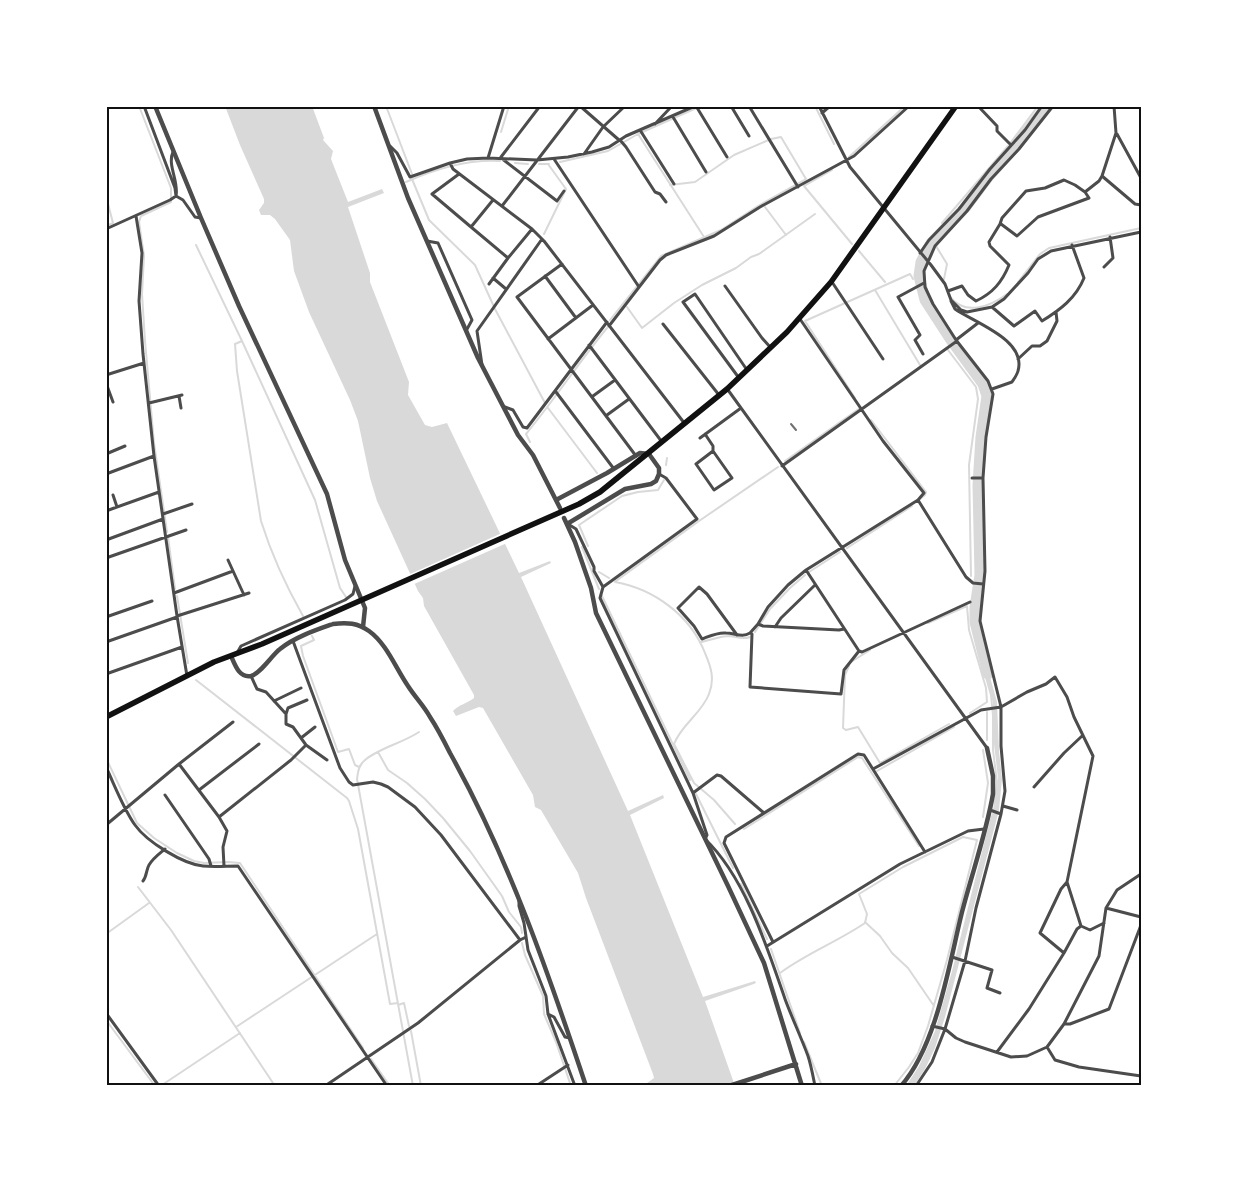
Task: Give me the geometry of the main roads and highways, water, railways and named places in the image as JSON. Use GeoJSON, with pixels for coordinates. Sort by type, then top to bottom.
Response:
{"type":"FeatureCollection","features":[{"type":"Feature","properties":{"kind":"main road"},"geometry":{"type":"LineString","coordinates":[[106,717],[234,655],[539,522],[579,504],[600,492],[719,396],[772,348],[800,318],[831,282],[956,106]]}},
{"type":"Feature","properties":{"kind":"waterway"},"geometry":{"type":"LineString","coordinates":[[139,106],[171,188],[171,202],[141,216],[139,222],[144,256],[142,294],[154,443],[167,532]]}},
{"type":"Feature","properties":{"kind":"waterway"},"geometry":{"type":"LineString","coordinates":[[386,106],[412,174]]}},
{"type":"Feature","properties":{"kind":"waterway"},"geometry":{"type":"LineString","coordinates":[[501,132],[509,106]]}},
{"type":"Feature","properties":{"kind":"waterway"},"geometry":{"type":"LineString","coordinates":[[560,162],[608,151],[638,134],[701,106]]}},
{"type":"Feature","properties":{"kind":"waterway"},"geometry":{"type":"LineString","coordinates":[[815,106],[834,144]]}},
{"type":"Feature","properties":{"kind":"waterway"},"geometry":{"type":"LineString","coordinates":[[823,109],[827,106]]}},
{"type":"Feature","properties":{"kind":"waterway"},"geometry":{"type":"LineString","coordinates":[[849,157],[905,106]]}},
{"type":"Feature","properties":{"kind":"waterway"},"geometry":{"type":"LineString","coordinates":[[1011,142],[1038,106]]}},
{"type":"Feature","properties":{"kind":"waterway"},"geometry":{"type":"LineString","coordinates":[[988,674],[975,622],[975,607],[980,575],[978,485],[981,437],[987,396],[983,384],[925,300],[919,276],[921,262],[931,243],[965,208],[1047,106]]}},
{"type":"Feature","properties":{"kind":"waterway"},"geometry":{"type":"LineString","coordinates":[[638,134],[704,237]]}},
{"type":"Feature","properties":{"kind":"waterway"},"geometry":{"type":"LineString","coordinates":[[610,320],[661,256],[721,230],[758,206],[806,179],[781,137],[771,139],[734,155],[695,182],[670,185]]}},
{"type":"Feature","properties":{"kind":"waterway"},"geometry":{"type":"LineString","coordinates":[[942,223],[1008,146]]}},
{"type":"Feature","properties":{"kind":"waterway"},"geometry":{"type":"LineString","coordinates":[[406,182],[428,173],[464,163],[500,161]]}},
{"type":"Feature","properties":{"kind":"waterway"},"geometry":{"type":"LineString","coordinates":[[515,163],[528,164]]}},
{"type":"Feature","properties":{"kind":"waterway"},"geometry":{"type":"LineString","coordinates":[[539,164],[549,164]]}},
{"type":"Feature","properties":{"kind":"waterway"},"geometry":{"type":"LineString","coordinates":[[544,234],[566,189],[548,164]]}},
{"type":"Feature","properties":{"kind":"waterway"},"geometry":{"type":"LineString","coordinates":[[832,170],[804,186],[852,244]]}},
{"type":"Feature","properties":{"kind":"waterway"},"geometry":{"type":"LineString","coordinates":[[412,179],[429,220],[475,265],[495,309],[545,403]]}},
{"type":"Feature","properties":{"kind":"waterway"},"geometry":{"type":"LineString","coordinates":[[106,196],[113,223],[106,226]]}},
{"type":"Feature","properties":{"kind":"waterway"},"geometry":{"type":"LineString","coordinates":[[765,207],[786,235]]}},
{"type":"Feature","properties":{"kind":"waterway"},"geometry":{"type":"LineString","coordinates":[[627,307],[642,328],[674,303],[702,285],[759,254],[815,214]]}},
{"type":"Feature","properties":{"kind":"waterway"},"geometry":{"type":"LineString","coordinates":[[1018,282],[1040,254],[1049,248],[1141,228]]}},
{"type":"Feature","properties":{"kind":"waterway"},"geometry":{"type":"LineString","coordinates":[[933,241],[947,264],[944,279]]}},
{"type":"Feature","properties":{"kind":"waterway"},"geometry":{"type":"LineString","coordinates":[[196,245],[242,341],[235,344],[237,371],[261,521],[279,569],[303,616]]}},
{"type":"Feature","properties":{"kind":"waterway"},"geometry":{"type":"LineString","coordinates":[[859,251],[885,282]]}},
{"type":"Feature","properties":{"kind":"waterway"},"geometry":{"type":"LineString","coordinates":[[855,398],[805,321],[910,274],[913,279]]}},
{"type":"Feature","properties":{"kind":"waterway"},"geometry":{"type":"LineString","coordinates":[[875,290],[920,365]]}},
{"type":"Feature","properties":{"kind":"waterway"},"geometry":{"type":"LineString","coordinates":[[921,291],[919,292],[940,329],[980,384],[984,393],[977,445],[975,505],[977,573],[971,616],[973,631],[991,695],[993,750],[997,782],[994,811]]}},
{"type":"Feature","properties":{"kind":"waterway"},"geometry":{"type":"LineString","coordinates":[[951,298],[964,307],[971,308],[994,302],[1007,294]]}},
{"type":"Feature","properties":{"kind":"waterway"},"geometry":{"type":"LineString","coordinates":[[530,442],[526,434],[607,328]]}},
{"type":"Feature","properties":{"kind":"waterway"},"geometry":{"type":"LineString","coordinates":[[242,341],[315,500],[340,588],[346,597]]}},
{"type":"Feature","properties":{"kind":"waterway"},"geometry":{"type":"LineString","coordinates":[[948,350],[976,387],[978,399],[969,465],[971,576]]}},
{"type":"Feature","properties":{"kind":"waterway"},"geometry":{"type":"LineString","coordinates":[[548,408],[597,473]]}},
{"type":"Feature","properties":{"kind":"waterway"},"geometry":{"type":"LineString","coordinates":[[785,461],[860,408]]}},
{"type":"Feature","properties":{"kind":"waterway"},"geometry":{"type":"LineString","coordinates":[[871,420],[926,492],[920,499]]}},
{"type":"Feature","properties":{"kind":"waterway"},"geometry":{"type":"LineString","coordinates":[[666,465],[667,458]]}},
{"type":"Feature","properties":{"kind":"waterway"},"geometry":{"type":"LineString","coordinates":[[616,581],[778,467]]}},
{"type":"Feature","properties":{"kind":"waterway"},"geometry":{"type":"LineString","coordinates":[[588,546],[579,525],[622,496],[658,490],[664,480]]}},
{"type":"Feature","properties":{"kind":"waterway"},"geometry":{"type":"LineString","coordinates":[[847,548],[912,506]]}},
{"type":"Feature","properties":{"kind":"waterway"},"geometry":{"type":"LineString","coordinates":[[168,537],[175,589]]}},
{"type":"Feature","properties":{"kind":"waterway"},"geometry":{"type":"LineString","coordinates":[[582,547],[599,589]]}},
{"type":"Feature","properties":{"kind":"waterway"},"geometry":{"type":"LineString","coordinates":[[809,572],[840,552]]}},
{"type":"Feature","properties":{"kind":"waterway"},"geometry":{"type":"LineString","coordinates":[[599,572],[609,578]]}},
{"type":"Feature","properties":{"kind":"waterway"},"geometry":{"type":"LineString","coordinates":[[755,632],[770,609],[805,575]]}},
{"type":"Feature","properties":{"kind":"waterway"},"geometry":{"type":"LineString","coordinates":[[615,582],[643,591],[669,606],[690,627],[705,653],[712,678],[711,689],[706,701],[681,731],[674,744],[694,783],[714,800],[735,824]]}},
{"type":"Feature","properties":{"kind":"waterway"},"geometry":{"type":"LineString","coordinates":[[177,596],[188,663]]}},
{"type":"Feature","properties":{"kind":"waterway"},"geometry":{"type":"LineString","coordinates":[[602,596],[690,780]]}},
{"type":"Feature","properties":{"kind":"waterway"},"geometry":{"type":"LineString","coordinates":[[928,623],[967,606],[969,630],[986,688],[987,702],[970,713]]}},
{"type":"Feature","properties":{"kind":"waterway"},"geometry":{"type":"LineString","coordinates":[[312,636],[314,640],[301,646],[303,656],[338,752],[349,749],[355,765],[359,767]]}},
{"type":"Feature","properties":{"kind":"waterway"},"geometry":{"type":"LineString","coordinates":[[701,642],[726,636],[750,637]]}},
{"type":"Feature","properties":{"kind":"waterway"},"geometry":{"type":"LineString","coordinates":[[851,662],[870,650]]}},
{"type":"Feature","properties":{"kind":"waterway"},"geometry":{"type":"LineString","coordinates":[[849,666],[845,675],[843,728],[846,730],[858,727],[880,763],[949,724]]}},
{"type":"Feature","properties":{"kind":"waterway"},"geometry":{"type":"LineString","coordinates":[[196,680],[349,801],[358,829],[390,1004],[398,1003]]}},
{"type":"Feature","properties":{"kind":"waterway"},"geometry":{"type":"LineString","coordinates":[[987,712],[987,740]]}},
{"type":"Feature","properties":{"kind":"waterway"},"geometry":{"type":"LineString","coordinates":[[877,771],[954,727]]}},
{"type":"Feature","properties":{"kind":"waterway"},"geometry":{"type":"LineString","coordinates":[[413,1086],[357,779],[361,765],[369,757],[419,732]]}},
{"type":"Feature","properties":{"kind":"waterway"},"geometry":{"type":"LineString","coordinates":[[983,750],[988,783],[983,817]]}},
{"type":"Feature","properties":{"kind":"waterway"},"geometry":{"type":"LineString","coordinates":[[378,752],[388,770],[425,799],[470,851],[502,896],[509,912],[521,927],[522,933]]}},
{"type":"Feature","properties":{"kind":"waterway"},"geometry":{"type":"LineString","coordinates":[[744,829],[858,757],[862,758],[919,846]]}},
{"type":"Feature","properties":{"kind":"waterway"},"geometry":{"type":"LineString","coordinates":[[106,758],[137,823],[154,838],[177,853],[194,861],[204,863],[240,863],[363,1048]]}},
{"type":"Feature","properties":{"kind":"waterway"},"geometry":{"type":"LineString","coordinates":[[696,794],[733,868]]}},
{"type":"Feature","properties":{"kind":"waterway"},"geometry":{"type":"LineString","coordinates":[[780,973],[865,923],[867,914],[859,894],[903,867],[963,837],[977,840],[947,960],[928,1026],[918,1053],[894,1086]]}},
{"type":"Feature","properties":{"kind":"waterway"},"geometry":{"type":"LineString","coordinates":[[741,884],[767,939]]}},
{"type":"Feature","properties":{"kind":"waterway"},"geometry":{"type":"LineString","coordinates":[[138,887],[171,930],[275,1086]]}},
{"type":"Feature","properties":{"kind":"waterway"},"geometry":{"type":"LineString","coordinates":[[106,934],[149,903]]}},
{"type":"Feature","properties":{"kind":"waterway"},"geometry":{"type":"LineString","coordinates":[[865,922],[908,968],[934,1006]]}},
{"type":"Feature","properties":{"kind":"waterway"},"geometry":{"type":"LineString","coordinates":[[236,1027],[377,934]]}},
{"type":"Feature","properties":{"kind":"waterway"},"geometry":{"type":"LineString","coordinates":[[522,943],[525,955],[543,996],[544,1014],[571,1086]]}},
{"type":"Feature","properties":{"kind":"waterway"},"geometry":{"type":"LineString","coordinates":[[771,949],[800,1033]]}},
{"type":"Feature","properties":{"kind":"waterway"},"geometry":{"type":"LineString","coordinates":[[398,1005],[404,1003],[409,1026]]}},
{"type":"Feature","properties":{"kind":"waterway"},"geometry":{"type":"LineString","coordinates":[[106,1020],[155,1086]]}},
{"type":"Feature","properties":{"kind":"waterway"},"geometry":{"type":"LineString","coordinates":[[411,1031],[421,1086]]}},
{"type":"Feature","properties":{"kind":"waterway"},"geometry":{"type":"LineString","coordinates":[[162,1085],[240,1033]]}},
{"type":"Feature","properties":{"kind":"waterway"},"geometry":{"type":"LineString","coordinates":[[804,1042],[822,1086]]}},
{"type":"Feature","properties":{"kind":"waterway"},"geometry":{"type":"LineString","coordinates":[[371,1059],[390,1086]]}},
{"type":"Feature","properties":{"kind":"railway"},"geometry":{"type":"LineString","coordinates":[[791,424],[796,430]]}}]}
